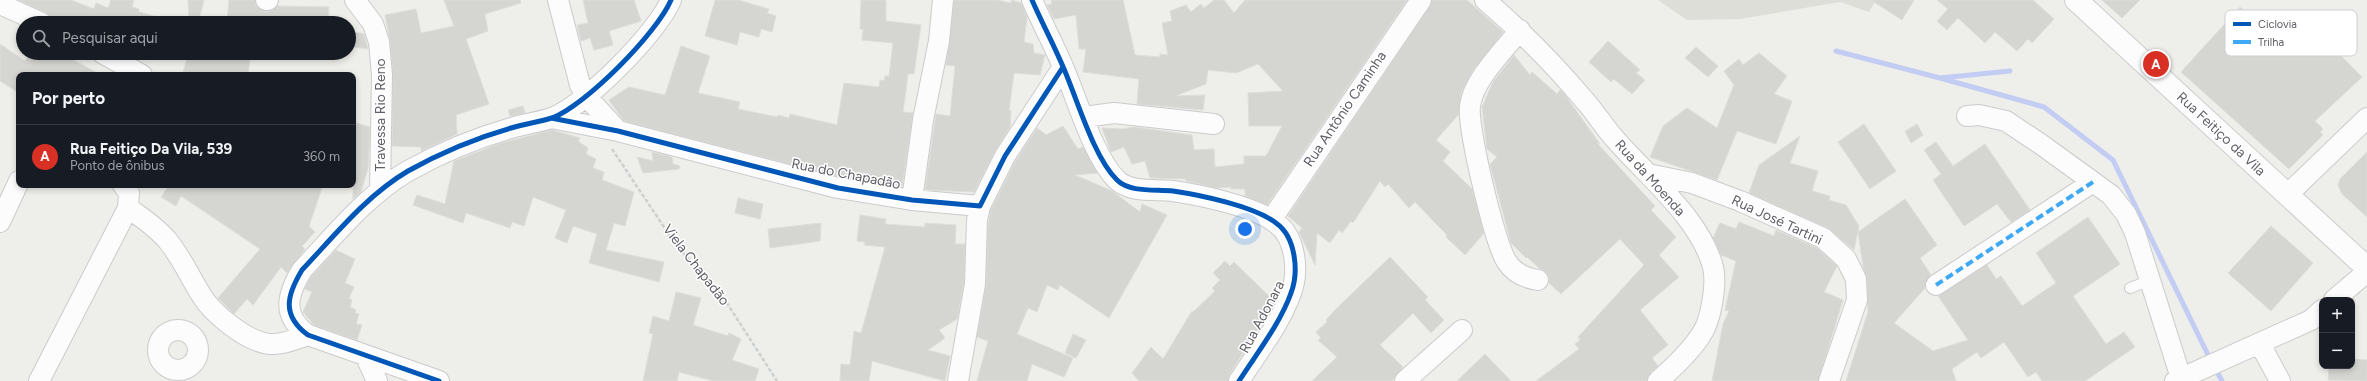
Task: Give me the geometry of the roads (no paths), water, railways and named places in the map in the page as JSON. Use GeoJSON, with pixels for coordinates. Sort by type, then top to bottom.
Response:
{"type":"FeatureCollection","features":[{"type":"Feature","properties":{"kind":"street","name":"Travessa Rio Reno"},"geometry":{"type":"LineString","coordinates":[[355,0],[373,24],[379,42],[382,75],[380,190]]}},
{"type":"Feature","properties":{"kind":"street"},"geometry":{"type":"LineString","coordinates":[[558,0],[574,67],[586,96],[610,130]]}},
{"type":"Feature","properties":{"kind":"street"},"geometry":{"type":"LineString","coordinates":[[439,381],[308,335],[293,322],[288,308],[293,285],[302,270],[380,190],[408,172],[455,148],[510,128],[551,118],[586,96],[624,61],[652,30],[671,0]]}},
{"type":"Feature","properties":{"kind":"street"},"geometry":{"type":"LineString","coordinates":[[912,200],[923,120],[939,41],[943,0]]}},
{"type":"Feature","properties":{"kind":"street"},"geometry":{"type":"LineString","coordinates":[[958,381],[975,284],[977,220],[980,206],[1005,156],[1063,67],[1032,0]]}},
{"type":"Feature","properties":{"kind":"street","name":"Rua Antônio Caminha"},"geometry":{"type":"LineString","coordinates":[[1271,220],[1421,0]]}},
{"type":"Feature","properties":{"kind":"street","name":"Rua da Moenda"},"geometry":{"type":"LineString","coordinates":[[1485,0],[1520,30],[1548,58],[1615,139],[1681,211],[1702,241],[1713,268],[1714,297],[1703,333],[1687,353],[1658,381]]}},
{"type":"Feature","properties":{"kind":"street","name":"Rua Feitiço da Vila"},"geometry":{"type":"LineString","coordinates":[[2076,0],[2367,268]]}},
{"type":"Feature","properties":{"kind":"street"},"geometry":{"type":"LineString","coordinates":[[0,4],[27,16]]}},
{"type":"Feature","properties":{"kind":"street"},"geometry":{"type":"LineString","coordinates":[[1520,30],[1485,73],[1474,92],[1470,106],[1480,167],[1499,246],[1506,261],[1513,269],[1529,278],[1538,280]]}},
{"type":"Feature","properties":{"kind":"street"},"geometry":{"type":"LineString","coordinates":[[115,60],[137,72]]}},
{"type":"Feature","properties":{"kind":"street","name":"Rua Adonara"},"geometry":{"type":"LineString","coordinates":[[1063,67],[1100,154],[1118,181],[1131,187],[1173,191],[1246,208],[1278,223],[1286,236],[1293,254],[1296,276],[1291,293],[1268,336],[1239,381]]}},
{"type":"Feature","properties":{"kind":"street"},"geometry":{"type":"LineString","coordinates":[[1084,117],[1114,113],[1214,124]]}},
{"type":"Feature","properties":{"kind":"street"},"geometry":{"type":"LineString","coordinates":[[1967,116],[1979,115],[2006,121],[2111,195],[2126,214],[2151,280],[2178,380],[2311,320],[2319,313]]}},
{"type":"Feature","properties":{"kind":"street","name":"Rua do Chapadão"},"geometry":{"type":"LineString","coordinates":[[551,118],[610,130],[838,188],[912,200],[980,206]]}},
{"type":"Feature","properties":{"kind":"street"},"geometry":{"type":"LineString","coordinates":[[2287,195],[2367,118]]}},
{"type":"Feature","properties":{"kind":"street","name":"Rua José Tartini"},"geometry":{"type":"LineString","coordinates":[[1648,174],[1692,183],[1740,202],[1823,238],[1846,259],[1856,280],[1857,300],[1829,381]]}},
{"type":"Feature","properties":{"kind":"street"},"geometry":{"type":"LineString","coordinates":[[1936,285],[2093,182]]}},
{"type":"Feature","properties":{"kind":"street"},"geometry":{"type":"LineString","coordinates":[[0,222],[16,187]]}},
{"type":"Feature","properties":{"kind":"street"},"geometry":{"type":"LineString","coordinates":[[39,381],[127,196],[144,219],[168,242],[181,259],[200,294],[216,313],[229,324],[258,340],[269,344],[289,342],[308,335]]}},
{"type":"Feature","properties":{"kind":"street"},"geometry":{"type":"LineString","coordinates":[[2338,297],[2367,272]]}},
{"type":"Feature","properties":{"kind":"street"},"geometry":{"type":"LineString","coordinates":[[1405,381],[1462,330]]}},
{"type":"Feature","properties":{"kind":"street"},"geometry":{"type":"LineString","coordinates":[[2260,344],[2280,381]]}},
{"type":"Feature","properties":{"kind":"street"},"geometry":{"type":"LineString","coordinates":[[365,355],[377,381]]}},
{"type":"Feature","properties":{"kind":"lane"},"geometry":{"type":"LineString","coordinates":[[2130,288],[2151,280]]}},
{"type":"Feature","properties":{"kind":"waterway"},"geometry":{"type":"LineString","coordinates":[[1836,51],[1940,78],[2010,71]]}},
{"type":"Feature","properties":{"kind":"waterway"},"geometry":{"type":"LineString","coordinates":[[1940,78],[2044,107],[2113,160],[2211,361]]}},
{"type":"Feature","properties":{"kind":"waterway"},"geometry":{"type":"LineString","coordinates":[[2215,368],[2222,381]]}},
{"type":"Feature","properties":{"kind":"place","name":"Rua Feitiço Da Vila, 539"},"geometry":{"type":"Point","coordinates":[2156,64]}}]}
